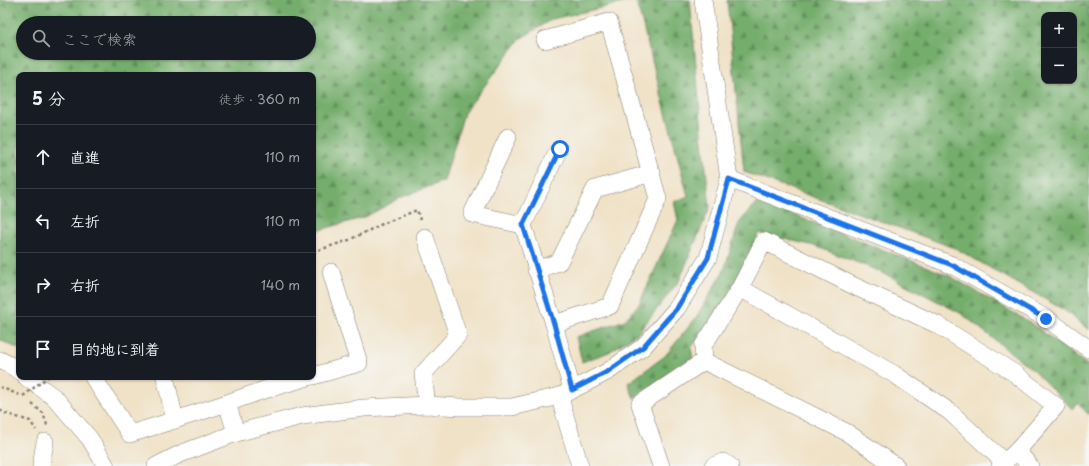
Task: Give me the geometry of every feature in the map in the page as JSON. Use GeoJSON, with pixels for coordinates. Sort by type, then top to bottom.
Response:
{"type":"FeatureCollection","features":[{"type":"Feature","properties":{"kind":"street"},"geometry":{"type":"LineString","coordinates":[[156,466],[180,454],[236,433],[302,416],[364,408],[427,405],[460,407],[512,407],[566,393],[607,372],[643,347],[677,308],[708,258],[729,179],[703,0]]}},
{"type":"Feature","properties":{"kind":"street"},"geometry":{"type":"LineString","coordinates":[[545,40],[609,22],[658,199],[610,306],[554,324]]}},
{"type":"Feature","properties":{"kind":"street"},"geometry":{"type":"LineString","coordinates":[[508,137],[472,214],[523,225]]}},
{"type":"Feature","properties":{"kind":"street"},"geometry":{"type":"LineString","coordinates":[[560,149],[523,225],[554,324],[566,393],[562,410],[580,466]]}},
{"type":"Feature","properties":{"kind":"street"},"geometry":{"type":"LineString","coordinates":[[536,270],[560,262],[595,189],[652,173]]}},
{"type":"Feature","properties":{"kind":"street"},"geometry":{"type":"LineString","coordinates":[[729,179],[952,265],[1046,319],[1089,349]]}},
{"type":"Feature","properties":{"kind":"street"},"geometry":{"type":"LineString","coordinates":[[425,237],[458,335],[423,374],[427,405]]}},
{"type":"Feature","properties":{"kind":"street"},"geometry":{"type":"LineString","coordinates":[[704,361],[703,346],[740,288],[764,241],[854,286],[938,325],[1014,374],[1056,406],[1017,451],[1002,464],[950,412],[894,374],[740,288]]}},
{"type":"Feature","properties":{"kind":"street"},"geometry":{"type":"LineString","coordinates":[[316,375],[359,363],[331,272]]}},
{"type":"Feature","properties":{"kind":"street"},"geometry":{"type":"LineString","coordinates":[[0,360],[16,369]]}},
{"type":"Feature","properties":{"kind":"street"},"geometry":{"type":"LineString","coordinates":[[661,466],[640,404],[704,361]]}},
{"type":"Feature","properties":{"kind":"street"},"geometry":{"type":"LineString","coordinates":[[704,361],[846,432],[896,466]]}},
{"type":"Feature","properties":{"kind":"street"},"geometry":{"type":"LineString","coordinates":[[30,380],[55,398],[90,439],[106,466]]}},
{"type":"Feature","properties":{"kind":"street"},"geometry":{"type":"LineString","coordinates":[[95,380],[130,434],[226,403],[262,383],[285,380]]}},
{"type":"Feature","properties":{"kind":"street"},"geometry":{"type":"LineString","coordinates":[[165,380],[175,420]]}},
{"type":"Feature","properties":{"kind":"street"},"geometry":{"type":"LineString","coordinates":[[226,403],[236,433]]}},
{"type":"Feature","properties":{"kind":"street"},"geometry":{"type":"LineString","coordinates":[[41,466],[49,436]]}},
{"type":"Feature","properties":{"kind":"street"},"geometry":{"type":"LineString","coordinates":[[1017,451],[1030,466]]}},
{"type":"Feature","properties":{"kind":"street"},"geometry":{"type":"LineString","coordinates":[[713,466],[722,462],[730,466]]}},
{"type":"Feature","properties":{"kind":"path"},"geometry":{"type":"LineString","coordinates":[[316,251],[349,240],[380,225],[417,210],[425,237]]}},
{"type":"Feature","properties":{"kind":"path"},"geometry":{"type":"LineString","coordinates":[[23,396],[44,380]]}},
{"type":"Feature","properties":{"kind":"path"},"geometry":{"type":"LineString","coordinates":[[0,387],[23,396],[43,413],[49,436]]}},
{"type":"Feature","properties":{"kind":"path"},"geometry":{"type":"LineString","coordinates":[[0,410],[4,413],[30,421],[49,436]]}},
{"type":"Feature","properties":{"kind":"green space"},"geometry":{"type":"Polygon","coordinates":[[[0,0],[636,0],[552,19],[520,39],[464,113],[444,181],[402,197],[365,217],[316,231],[316,72],[16,72],[16,348],[0,340],[0,0]]]}},
{"type":"Feature","properties":{"kind":"green space"},"geometry":{"type":"Polygon","coordinates":[[[636,0],[690,0],[710,207],[679,281],[638,333],[609,352],[582,362],[576,337],[625,320],[639,304],[678,220],[674,202],[688,196],[636,0]]]}},
{"type":"Feature","properties":{"kind":"green space"},"geometry":{"type":"Polygon","coordinates":[[[727,0],[1089,0],[1089,330],[1064,310],[955,248],[744,172],[727,0]]]}},
{"type":"Feature","properties":{"kind":"green space"},"geometry":{"type":"Polygon","coordinates":[[[758,201],[948,275],[1026,320],[1089,366],[1089,415],[1078,403],[1072,409],[1033,370],[962,314],[881,272],[815,246],[759,233],[724,305],[691,348],[693,358],[634,398],[628,383],[665,356],[695,319],[724,270],[739,223],[758,201]]]}},
{"type":"Feature","properties":{"kind":"route"},"geometry":{"type":"LineString","coordinates":[[560,149],[523,225],[554,324],[572,390],[607,372],[643,347],[677,308],[708,258],[729,179],[952,265],[1046,319]]}}]}
